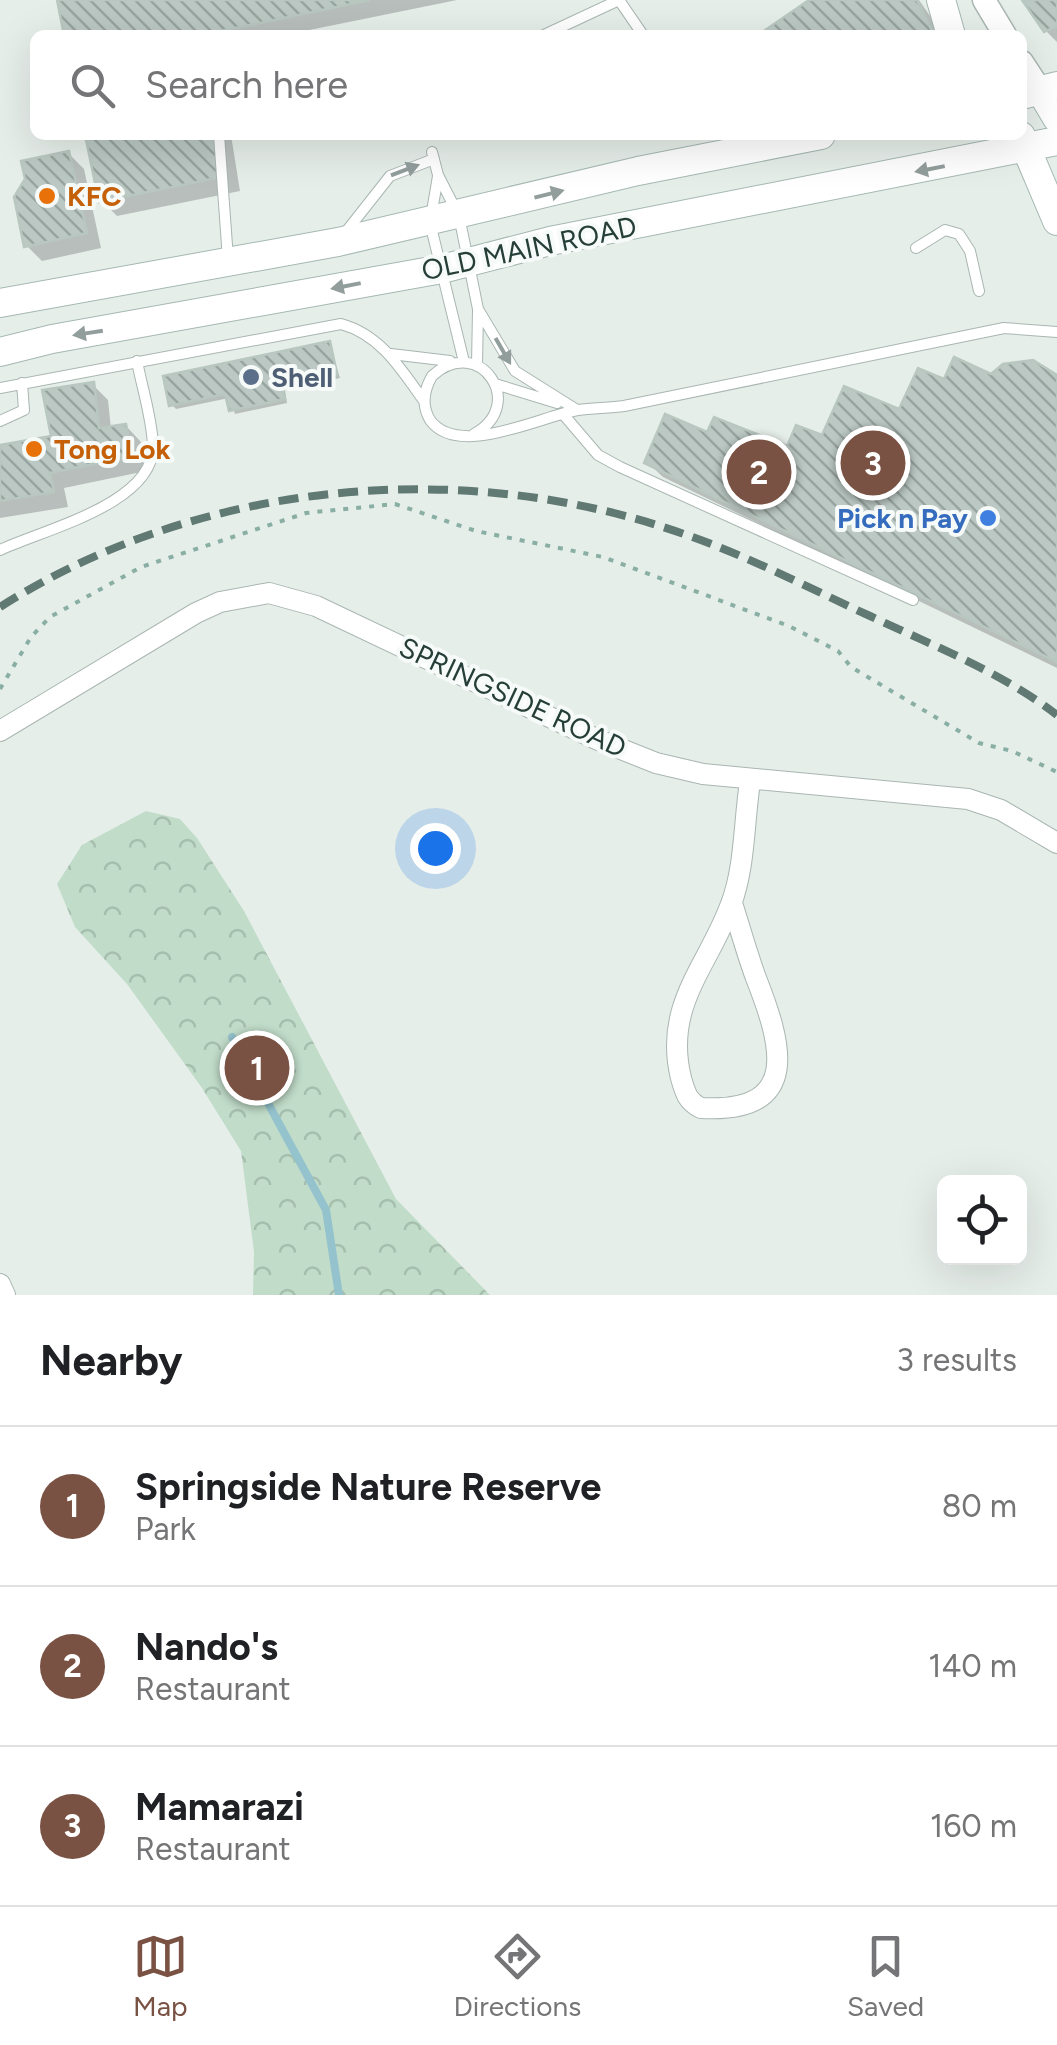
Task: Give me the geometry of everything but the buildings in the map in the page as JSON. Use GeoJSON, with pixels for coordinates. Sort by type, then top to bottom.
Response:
{"type":"FeatureCollection","features":[{"type":"Feature","properties":{"kind":"main road"},"geometry":{"type":"LineString","coordinates":[[943,0],[950,30]]}},
{"type":"Feature","properties":{"kind":"main road"},"geometry":{"type":"LineString","coordinates":[[1040,91],[1057,118]]}},
{"type":"Feature","properties":{"kind":"main road","name":"OLD MAIN ROAD"},"geometry":{"type":"LineString","coordinates":[[0,303],[338,242],[638,171],[796,140]]}},
{"type":"Feature","properties":{"kind":"main road","name":"OLD MAIN ROAD"},"geometry":{"type":"LineString","coordinates":[[0,352],[52,339],[456,266],[550,241],[1023,143],[1057,141]]}},
{"type":"Feature","properties":{"kind":"main road"},"geometry":{"type":"LineString","coordinates":[[1023,143],[1057,221]]}},
{"type":"Feature","properties":{"kind":"street"},"geometry":{"type":"LineString","coordinates":[[943,0],[963,30]]}},
{"type":"Feature","properties":{"kind":"street"},"geometry":{"type":"LineString","coordinates":[[984,0],[1002,30]]}},
{"type":"Feature","properties":{"kind":"street","name":"SPRINGSIDE ROAD"},"geometry":{"type":"LineString","coordinates":[[0,732],[196,613],[220,602],[268,593],[350,620],[596,739],[656,763],[750,782],[968,798],[1001,810],[1057,843]]}},
{"type":"Feature","properties":{"kind":"street"},"geometry":{"type":"LineString","coordinates":[[732,904],[780,1046],[779,1069],[764,1092],[747,1102],[732,1108],[701,1108],[685,1095],[678,1068],[677,1026],[712,940],[732,904],[750,782]]}},
{"type":"Feature","properties":{"kind":"street"},"geometry":{"type":"LineString","coordinates":[[0,1284],[5,1295]]}},
{"type":"Feature","properties":{"kind":"lane"},"geometry":{"type":"LineString","coordinates":[[555,30],[619,0],[640,30]]}},
{"type":"Feature","properties":{"kind":"lane"},"geometry":{"type":"LineString","coordinates":[[219,140],[228,260]]}},
{"type":"Feature","properties":{"kind":"lane"},"geometry":{"type":"LineString","coordinates":[[338,242],[390,176],[433,156],[459,216],[459,362]]}},
{"type":"Feature","properties":{"kind":"lane"},"geometry":{"type":"LineString","coordinates":[[438,175],[430,223],[478,309],[515,371],[577,410]]}},
{"type":"Feature","properties":{"kind":"lane"},"geometry":{"type":"LineString","coordinates":[[916,248],[944,230],[959,234],[970,251],[979,291]]}},
{"type":"Feature","properties":{"kind":"lane"},"geometry":{"type":"LineString","coordinates":[[477,365],[478,309]]}},
{"type":"Feature","properties":{"kind":"lane"},"geometry":{"type":"LineString","coordinates":[[0,388],[340,324],[357,328],[391,354],[424,402],[429,418],[441,430],[457,436],[504,432],[577,410],[624,406],[1004,328],[1057,332]]}},
{"type":"Feature","properties":{"kind":"lane"},"geometry":{"type":"LineString","coordinates":[[391,354],[477,365],[495,384],[577,410]]}},
{"type":"Feature","properties":{"kind":"lane"},"geometry":{"type":"LineString","coordinates":[[0,550],[99,510],[124,496],[147,469],[153,442],[137,361]]}},
{"type":"Feature","properties":{"kind":"lane"},"geometry":{"type":"LineString","coordinates":[[424,402],[432,376],[459,362]]}},
{"type":"Feature","properties":{"kind":"lane"},"geometry":{"type":"LineString","coordinates":[[0,421],[24,410],[22,383]]}},
{"type":"Feature","properties":{"kind":"lane"},"geometry":{"type":"LineString","coordinates":[[474,434],[496,414],[495,384]]}},
{"type":"Feature","properties":{"kind":"lane"},"geometry":{"type":"LineString","coordinates":[[562,414],[598,455],[620,468],[913,600]]}},
{"type":"Feature","properties":{"kind":"path"},"geometry":{"type":"LineString","coordinates":[[0,690],[31,637],[50,618],[140,567],[306,513],[395,504],[476,531],[604,558],[788,626],[838,651],[851,667],[979,743],[1012,751],[1057,772]]}},
{"type":"Feature","properties":{"kind":"green space"},"geometry":{"type":"Polygon","coordinates":[[[146,811],[180,819],[197,838],[244,911],[396,1199],[490,1295],[253,1295],[254,1252],[241,1151],[202,1088],[127,984],[75,927],[57,884],[82,845],[146,811]]]}},
{"type":"Feature","properties":{"kind":"waterway"},"geometry":{"type":"LineString","coordinates":[[232,1037],[326,1210],[339,1295]]}},
{"type":"Feature","properties":{"kind":"railway"},"geometry":{"type":"LineString","coordinates":[[0,607],[78,564],[160,531],[246,508],[334,494],[423,489],[512,495],[599,510],[731,552],[966,661],[1057,715]]}},
{"type":"Feature","properties":{"kind":"place","name":"KFC"},"geometry":{"type":"Point","coordinates":[47,196]}},
{"type":"Feature","properties":{"kind":"place","name":"Shell"},"geometry":{"type":"Point","coordinates":[251,377]}},
{"type":"Feature","properties":{"kind":"place","name":"Tong Lok"},"geometry":{"type":"Point","coordinates":[34,449]}},
{"type":"Feature","properties":{"kind":"place","name":"Mamarazi"},"geometry":{"type":"Point","coordinates":[873,463]}},
{"type":"Feature","properties":{"kind":"place","name":"Nando's"},"geometry":{"type":"Point","coordinates":[759,472]}},
{"type":"Feature","properties":{"kind":"place","name":"Pick n Pay"},"geometry":{"type":"Point","coordinates":[988,518]}},
{"type":"Feature","properties":{"kind":"place","name":"Springside Nature Reserve"},"geometry":{"type":"Point","coordinates":[257,1068]}}]}
